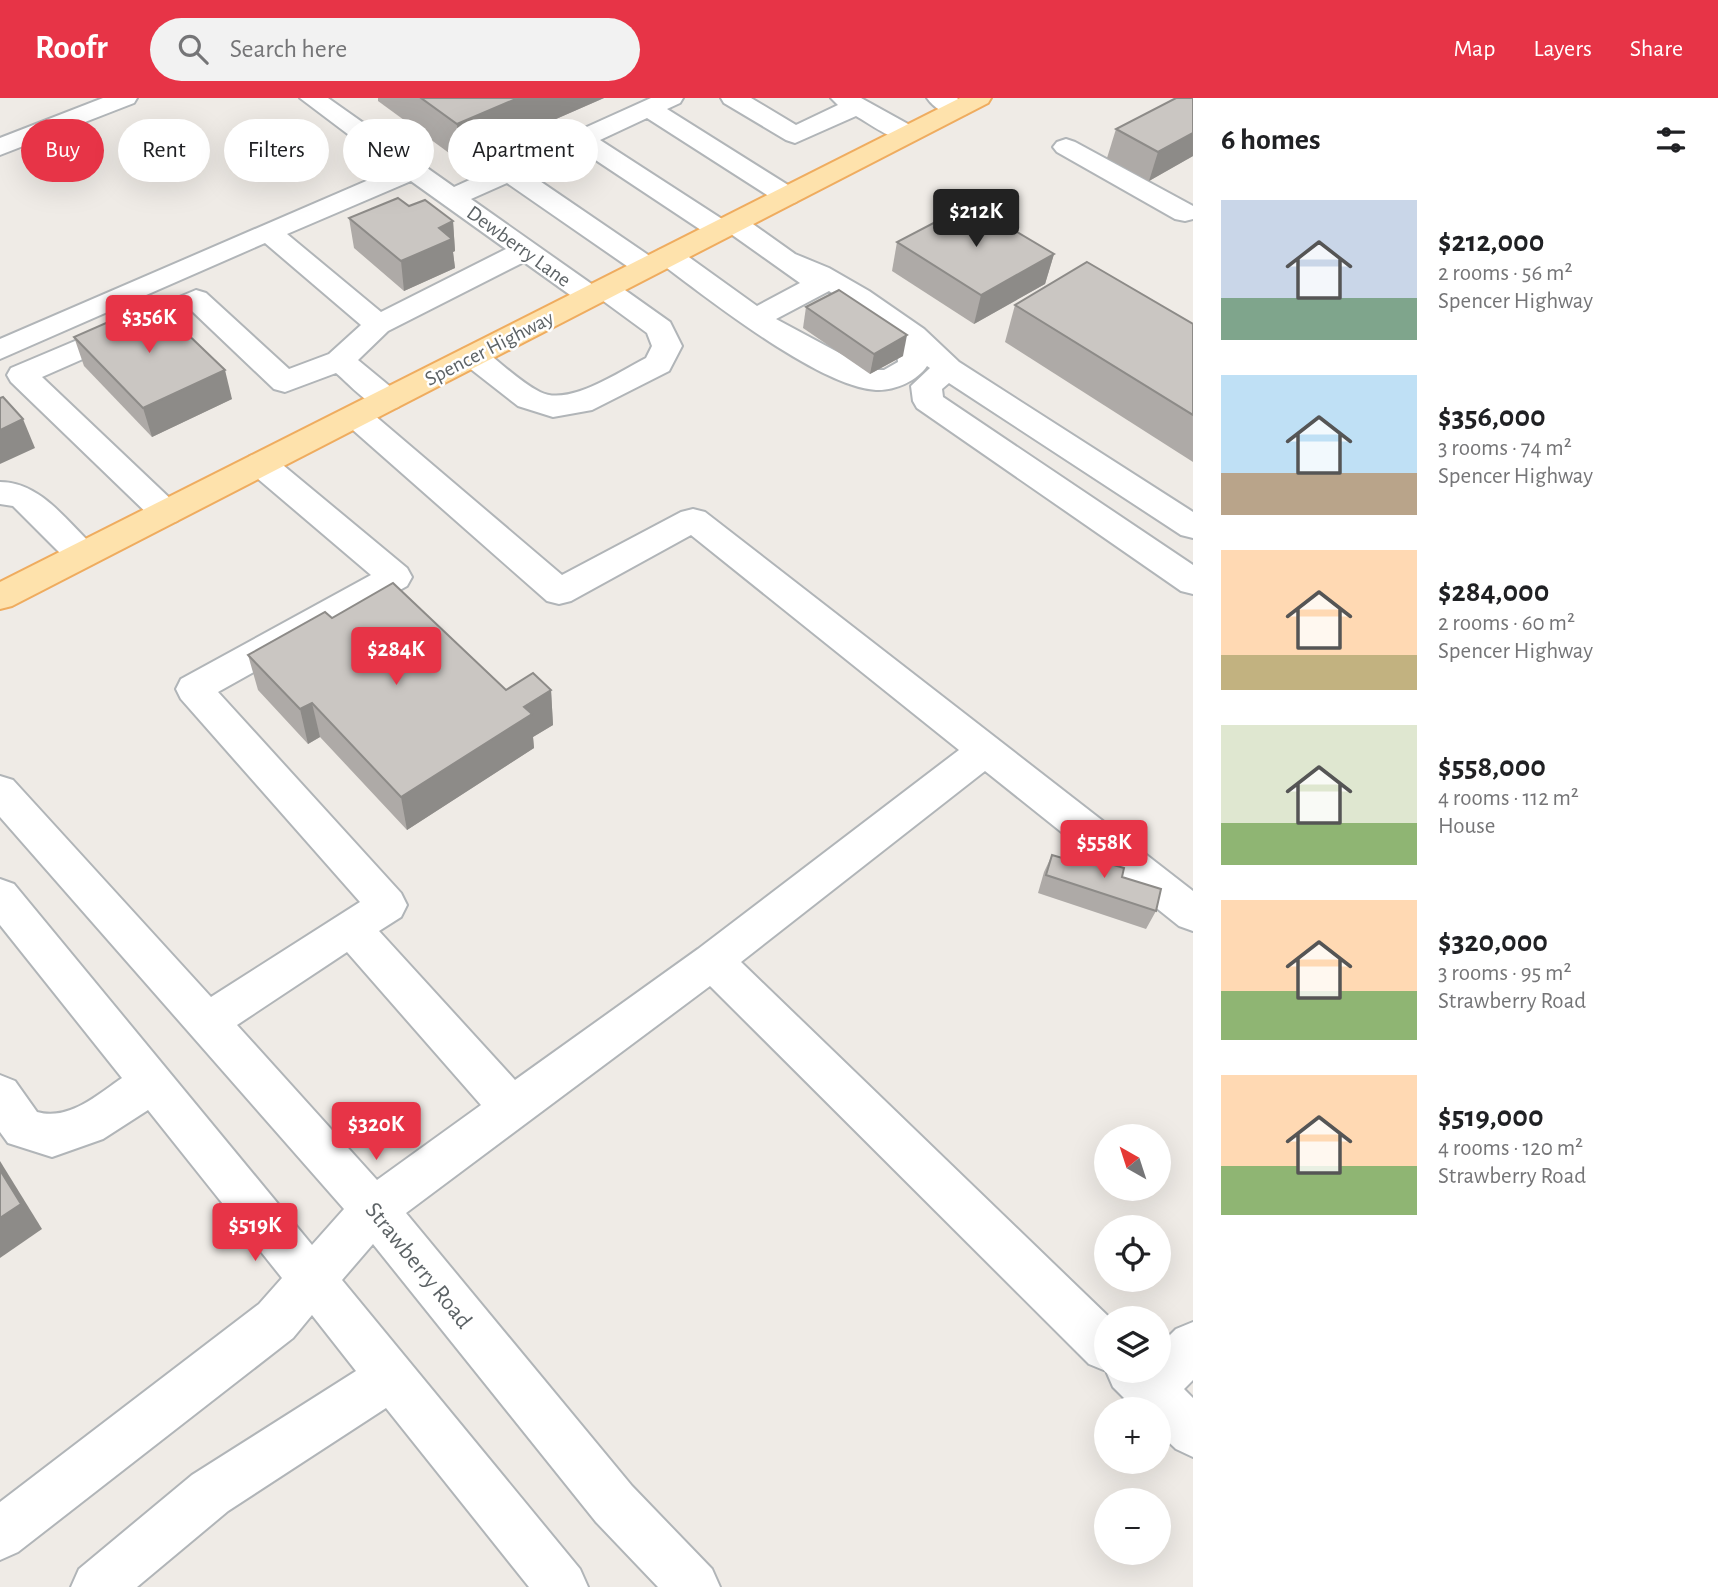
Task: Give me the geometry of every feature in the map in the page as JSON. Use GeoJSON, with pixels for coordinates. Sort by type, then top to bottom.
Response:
{"type":"FeatureCollection","features":[{"type":"Feature","properties":{"kind":"main road","name":"Spencer Highway"},"geometry":{"type":"LineString","coordinates":[[0,597],[908,134],[958,102]]}},
{"type":"Feature","properties":{"kind":"street"},"geometry":{"type":"LineString","coordinates":[[0,147],[125,98]]}},
{"type":"Feature","properties":{"kind":"street","name":"Dewberry Lane"},"geometry":{"type":"LineString","coordinates":[[312,98],[343,120]]}},
{"type":"Feature","properties":{"kind":"street"},"geometry":{"type":"LineString","coordinates":[[733,98],[795,135],[850,102],[908,134]]}},
{"type":"Feature","properties":{"kind":"street"},"geometry":{"type":"LineString","coordinates":[[598,131],[659,103],[787,196]]}},
{"type":"Feature","properties":{"kind":"street"},"geometry":{"type":"LineString","coordinates":[[1066,147],[1185,213]]}},
{"type":"Feature","properties":{"kind":"street"},"geometry":{"type":"LineString","coordinates":[[526,182],[755,319],[853,374],[871,380],[891,379],[913,365],[911,350],[901,340],[787,260],[726,227],[598,149]]}},
{"type":"Feature","properties":{"kind":"street"},"geometry":{"type":"LineString","coordinates":[[0,350],[384,182]]}},
{"type":"Feature","properties":{"kind":"street","name":"Dewberry Lane"},"geometry":{"type":"LineString","coordinates":[[429,182],[526,250],[660,328],[667,346],[658,364],[581,403],[553,407],[529,399],[473,356]]}},
{"type":"Feature","properties":{"kind":"street"},"geometry":{"type":"LineString","coordinates":[[452,198],[487,182]]}},
{"type":"Feature","properties":{"kind":"street"},"geometry":{"type":"LineString","coordinates":[[268,232],[378,325]]}},
{"type":"Feature","properties":{"kind":"street"},"geometry":{"type":"LineString","coordinates":[[166,513],[22,375],[196,299],[285,382],[340,361],[378,325],[526,250]]}},
{"type":"Feature","properties":{"kind":"street"},"geometry":{"type":"LineString","coordinates":[[787,260],[816,271],[904,329],[948,369],[1193,527]]}},
{"type":"Feature","properties":{"kind":"street"},"geometry":{"type":"LineString","coordinates":[[755,319],[820,284]]}},
{"type":"Feature","properties":{"kind":"street"},"geometry":{"type":"LineString","coordinates":[[340,361],[387,400]]}},
{"type":"Feature","properties":{"kind":"street"},"geometry":{"type":"LineString","coordinates":[[948,369],[926,386],[928,401],[1193,583]]}},
{"type":"Feature","properties":{"kind":"street"},"geometry":{"type":"LineString","coordinates":[[356,416],[559,592],[693,520],[1193,914]]}},
{"type":"Feature","properties":{"kind":"street"},"geometry":{"type":"LineString","coordinates":[[208,1022],[387,905],[194,689],[396,577],[261,464]]}},
{"type":"Feature","properties":{"kind":"street"},"geometry":{"type":"LineString","coordinates":[[0,492],[24,498],[82,555]]}},
{"type":"Feature","properties":{"kind":"street"},"geometry":{"type":"LineString","coordinates":[[0,1534],[276,1321],[374,1209],[712,961],[985,750]]}},
{"type":"Feature","properties":{"kind":"street","name":"Strawberry Road"},"geometry":{"type":"LineString","coordinates":[[0,791],[374,1209],[614,1504],[694,1587]]}},
{"type":"Feature","properties":{"kind":"street"},"geometry":{"type":"LineString","coordinates":[[0,896],[562,1587]]}},
{"type":"Feature","properties":{"kind":"street"},"geometry":{"type":"LineString","coordinates":[[351,928],[512,1108]]}},
{"type":"Feature","properties":{"kind":"street"},"geometry":{"type":"LineString","coordinates":[[712,961],[1094,1335]]}},
{"type":"Feature","properties":{"kind":"street"},"geometry":{"type":"LineString","coordinates":[[0,1095],[23,1129],[51,1137],[89,1125],[152,1083]]}},
{"type":"Feature","properties":{"kind":"street"},"geometry":{"type":"LineString","coordinates":[[1171,1360],[1193,1346]]}},
{"type":"Feature","properties":{"kind":"street"},"geometry":{"type":"LineString","coordinates":[[97,1587],[211,1493],[391,1377]]}},
{"type":"Feature","properties":{"kind":"street"},"geometry":{"type":"LineString","coordinates":[[1143,1383],[1193,1432]]}},
{"type":"Feature","properties":{"kind":"building"},"geometry":{"type":"Polygon","coordinates":[[[421,98],[518,98],[469,119],[450,119],[421,98]]]}},
{"type":"Feature","properties":{"kind":"building"},"geometry":{"type":"Polygon","coordinates":[[[1176,98],[1193,98],[1193,133],[1158,152],[1116,129],[1176,98]]]}},
{"type":"Feature","properties":{"kind":"building"},"geometry":{"type":"Polygon","coordinates":[[[398,198],[409,206],[425,200],[453,221],[439,228],[452,239],[401,261],[349,218],[398,198]]]}},
{"type":"Feature","properties":{"kind":"building"},"geometry":{"type":"Polygon","coordinates":[[[970,204],[1054,254],[981,295],[897,242],[970,204]]]}},
{"type":"Feature","properties":{"kind":"building"},"geometry":{"type":"Polygon","coordinates":[[[1087,262],[1193,324],[1193,415],[1015,305],[1087,262]]]}},
{"type":"Feature","properties":{"kind":"building"},"geometry":{"type":"Polygon","coordinates":[[[839,290],[907,335],[874,354],[806,307],[839,290]]]}},
{"type":"Feature","properties":{"kind":"building"},"geometry":{"type":"Polygon","coordinates":[[[154,302],[225,370],[143,408],[74,337],[154,302]]]}},
{"type":"Feature","properties":{"kind":"building"},"geometry":{"type":"Polygon","coordinates":[[[3,397],[23,419],[0,430],[0,398],[3,397]]]}},
{"type":"Feature","properties":{"kind":"building"},"geometry":{"type":"Polygon","coordinates":[[[393,583],[506,690],[533,673],[551,690],[524,707],[532,714],[401,797],[312,703],[300,709],[248,655],[325,612],[332,618],[393,583]]]}},
{"type":"Feature","properties":{"kind":"building"},"geometry":{"type":"Polygon","coordinates":[[[1052,855],[1079,863],[1079,855],[1124,868],[1122,877],[1161,889],[1156,911],[1046,875],[1052,855]]]}},
{"type":"Feature","properties":{"kind":"building"},"geometry":{"type":"Polygon","coordinates":[[[0,1170],[21,1204],[0,1218],[0,1170]]]}}]}
